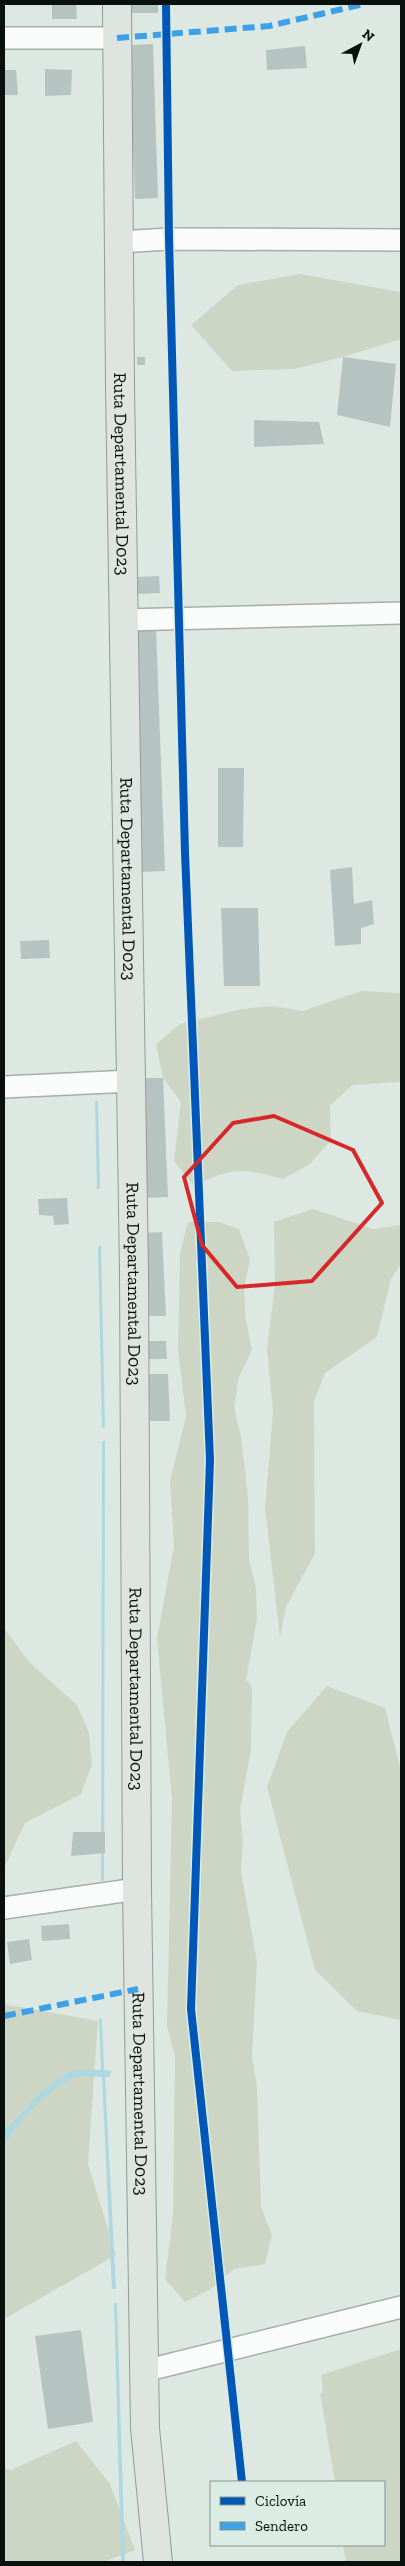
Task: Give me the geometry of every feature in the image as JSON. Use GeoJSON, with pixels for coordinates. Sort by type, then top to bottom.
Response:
{"type":"FeatureCollection","features":[{"type":"Feature","properties":{"kind":"main road","name":"Ruta Departamental D023"},"geometry":{"type":"LineString","coordinates":[[117,4],[131,1081],[137,1889],[144,2372],[145,2428],[158,2562]]}},
{"type":"Feature","properties":{"kind":"street"},"geometry":{"type":"LineString","coordinates":[[4,38],[117,38]]}},
{"type":"Feature","properties":{"kind":"street"},"geometry":{"type":"LineString","coordinates":[[119,242],[169,239],[401,240]]}},
{"type":"Feature","properties":{"kind":"street"},"geometry":{"type":"LineString","coordinates":[[124,620],[401,613]]}},
{"type":"Feature","properties":{"kind":"street"},"geometry":{"type":"LineString","coordinates":[[4,1087],[131,1081]]}},
{"type":"Feature","properties":{"kind":"street"},"geometry":{"type":"LineString","coordinates":[[4,1908],[137,1889]]}},
{"type":"Feature","properties":{"kind":"street"},"geometry":{"type":"LineString","coordinates":[[144,2372],[401,2307]]}},
{"type":"Feature","properties":{"kind":"highlighted area"},"geometry":{"type":"Polygon","coordinates":[[[274,1116],[353,1150],[382,1203],[312,1281],[237,1287],[202,1245],[184,1177],[233,1123],[274,1116]]]}},
{"type":"Feature","properties":{"kind":"green space"},"geometry":{"type":"Polygon","coordinates":[[[300,274],[401,292],[401,339],[343,357],[294,369],[232,371],[191,325],[238,285],[300,274]]]}},
{"type":"Feature","properties":{"kind":"green space"},"geometry":{"type":"Polygon","coordinates":[[[361,991],[401,993],[401,1082],[352,1085],[330,1106],[331,1140],[310,1164],[283,1179],[247,1171],[237,1171],[218,1175],[194,1186],[174,1161],[181,1102],[163,1078],[156,1044],[180,1024],[241,1009],[272,1006],[303,1011],[361,991]]]}},
{"type":"Feature","properties":{"kind":"green space"},"geometry":{"type":"Polygon","coordinates":[[[313,1209],[373,1229],[401,1225],[401,1264],[391,1279],[377,1337],[325,1373],[314,1402],[315,1553],[286,1607],[280,1637],[265,1508],[273,1412],[267,1349],[275,1285],[274,1222],[313,1209]]]}},
{"type":"Feature","properties":{"kind":"green space"},"geometry":{"type":"Polygon","coordinates":[[[188,1222],[219,1222],[239,1229],[250,1259],[244,1289],[246,1320],[252,1350],[239,1377],[234,1407],[241,1437],[248,1497],[249,1559],[256,1588],[257,1619],[246,1679],[252,1688],[251,1750],[240,1809],[243,1841],[241,1871],[257,1962],[252,2057],[257,2086],[261,2207],[272,2235],[265,2264],[234,2269],[211,2289],[185,2302],[165,2279],[173,2215],[175,2057],[167,2026],[172,1799],[157,1639],[174,1546],[170,1481],[186,1416],[178,1351],[180,1253],[188,1222]]]}},
{"type":"Feature","properties":{"kind":"green space"},"geometry":{"type":"Polygon","coordinates":[[[4,1628],[30,1663],[77,1705],[89,1733],[92,1765],[81,1794],[25,1823],[4,1868],[4,1628]]]}},
{"type":"Feature","properties":{"kind":"green space"},"geometry":{"type":"Polygon","coordinates":[[[327,1686],[385,1708],[401,1771],[401,2020],[357,2011],[315,1970],[267,1787],[287,1732],[327,1686]]]}},
{"type":"Feature","properties":{"kind":"green space"},"geometry":{"type":"Polygon","coordinates":[[[4,2004],[98,2021],[88,2164],[116,2255],[4,2319],[4,2004]]]}},
{"type":"Feature","properties":{"kind":"green space"},"geometry":{"type":"Polygon","coordinates":[[[401,2349],[401,2562],[346,2562],[343,2546],[385,2546],[385,2481],[335,2481],[320,2393],[323,2393],[321,2375],[401,2349]]]}},
{"type":"Feature","properties":{"kind":"green space"},"geometry":{"type":"Polygon","coordinates":[[[76,2441],[110,2484],[135,2550],[103,2562],[4,2562],[4,2468],[11,2470],[76,2441]]]}},
{"type":"Feature","properties":{"kind":"water"},"geometry":{"type":"Polygon","coordinates":[[[95,1101],[98,1101],[100,1188],[97,1190],[95,1101]]]}},
{"type":"Feature","properties":{"kind":"water"},"geometry":{"type":"Polygon","coordinates":[[[98,1246],[101,1246],[105,1427],[102,1428],[98,1246]]]}},
{"type":"Feature","properties":{"kind":"water"},"geometry":{"type":"Polygon","coordinates":[[[102,1441],[105,1441],[104,1881],[101,1881],[102,1441]]]}},
{"type":"Feature","properties":{"kind":"water"},"geometry":{"type":"Polygon","coordinates":[[[99,2018],[102,2019],[104,2070],[112,2071],[109,2077],[105,2077],[116,2289],[112,2289],[102,2077],[77,2077],[64,2083],[44,2098],[4,2144],[4,2131],[43,2090],[72,2070],[101,2070],[99,2018]]]}},
{"type":"Feature","properties":{"kind":"water"},"geometry":{"type":"Polygon","coordinates":[[[114,2303],[117,2303],[125,2561],[121,2562],[114,2303]]]}},
{"type":"Feature","properties":{"kind":"building"},"geometry":{"type":"Polygon","coordinates":[[[52,4],[76,4],[77,19],[52,19],[52,4]]]}},
{"type":"Feature","properties":{"kind":"building"},"geometry":{"type":"Polygon","coordinates":[[[128,4],[158,4],[158,13],[128,13],[128,4]]]}},
{"type":"Feature","properties":{"kind":"building"},"geometry":{"type":"Polygon","coordinates":[[[153,44],[158,198],[135,199],[129,45],[153,44]]]}},
{"type":"Feature","properties":{"kind":"building"},"geometry":{"type":"Polygon","coordinates":[[[305,46],[307,68],[267,70],[266,50],[305,46]]]}},
{"type":"Feature","properties":{"kind":"building"},"geometry":{"type":"Polygon","coordinates":[[[45,69],[72,70],[71,95],[45,96],[45,69]]]}},
{"type":"Feature","properties":{"kind":"building"},"geometry":{"type":"Polygon","coordinates":[[[4,70],[16,70],[18,95],[4,95],[4,70]]]}},
{"type":"Feature","properties":{"kind":"building"},"geometry":{"type":"Polygon","coordinates":[[[137,357],[145,357],[145,365],[137,365],[137,357]]]}},
{"type":"Feature","properties":{"kind":"building"},"geometry":{"type":"Polygon","coordinates":[[[343,357],[396,364],[390,427],[337,415],[343,357]]]}},
{"type":"Feature","properties":{"kind":"building"},"geometry":{"type":"Polygon","coordinates":[[[254,420],[319,422],[324,444],[254,447],[254,420]]]}},
{"type":"Feature","properties":{"kind":"building"},"geometry":{"type":"Polygon","coordinates":[[[159,576],[160,593],[137,594],[136,577],[159,576]]]}},
{"type":"Feature","properties":{"kind":"building"},"geometry":{"type":"Polygon","coordinates":[[[156,628],[165,871],[142,872],[133,629],[156,628]]]}},
{"type":"Feature","properties":{"kind":"building"},"geometry":{"type":"Polygon","coordinates":[[[218,768],[244,768],[243,847],[218,847],[218,768]]]}},
{"type":"Feature","properties":{"kind":"building"},"geometry":{"type":"Polygon","coordinates":[[[352,867],[354,904],[372,900],[374,924],[361,928],[361,944],[335,946],[330,870],[352,867]]]}},
{"type":"Feature","properties":{"kind":"building"},"geometry":{"type":"Polygon","coordinates":[[[221,908],[258,908],[260,986],[224,986],[221,908]]]}},
{"type":"Feature","properties":{"kind":"building"},"geometry":{"type":"Polygon","coordinates":[[[49,940],[50,958],[21,959],[20,941],[49,940]]]}},
{"type":"Feature","properties":{"kind":"building"},"geometry":{"type":"Polygon","coordinates":[[[138,1078],[163,1078],[168,1197],[143,1198],[138,1078]]]}},
{"type":"Feature","properties":{"kind":"building"},"geometry":{"type":"Polygon","coordinates":[[[67,1198],[69,1224],[54,1225],[53,1216],[39,1215],[38,1199],[67,1198]]]}},
{"type":"Feature","properties":{"kind":"building"},"geometry":{"type":"Polygon","coordinates":[[[162,1232],[166,1316],[149,1316],[145,1233],[162,1232]]]}},
{"type":"Feature","properties":{"kind":"building"},"geometry":{"type":"Polygon","coordinates":[[[148,1341],[166,1341],[167,1359],[149,1359],[148,1341]]]}},
{"type":"Feature","properties":{"kind":"building"},"geometry":{"type":"Polygon","coordinates":[[[148,1374],[168,1374],[170,1421],[150,1421],[148,1374]]]}},
{"type":"Feature","properties":{"kind":"building"},"geometry":{"type":"Polygon","coordinates":[[[73,1832],[105,1832],[105,1853],[71,1856],[73,1832]]]}},
{"type":"Feature","properties":{"kind":"building"},"geometry":{"type":"Polygon","coordinates":[[[69,1924],[70,1939],[42,1941],[41,1926],[69,1924]]]}},
{"type":"Feature","properties":{"kind":"building"},"geometry":{"type":"Polygon","coordinates":[[[29,1939],[32,1960],[10,1964],[7,1942],[29,1939]]]}},
{"type":"Feature","properties":{"kind":"building"},"geometry":{"type":"Polygon","coordinates":[[[81,2330],[93,2422],[48,2429],[35,2336],[81,2330]]]}},
{"type":"Feature","properties":{"kind":"marked path"},"geometry":{"type":"LineString","coordinates":[[117,38],[269,26],[364,4]]}},
{"type":"Feature","properties":{"kind":"marked path"},"geometry":{"type":"LineString","coordinates":[[4,2016],[138,1989]]}},
{"type":"Feature","properties":{"kind":"cycle path"},"geometry":{"type":"LineString","coordinates":[[166,4],[169,239],[185,853],[210,1460],[191,2009],[242,2481]]}}]}
